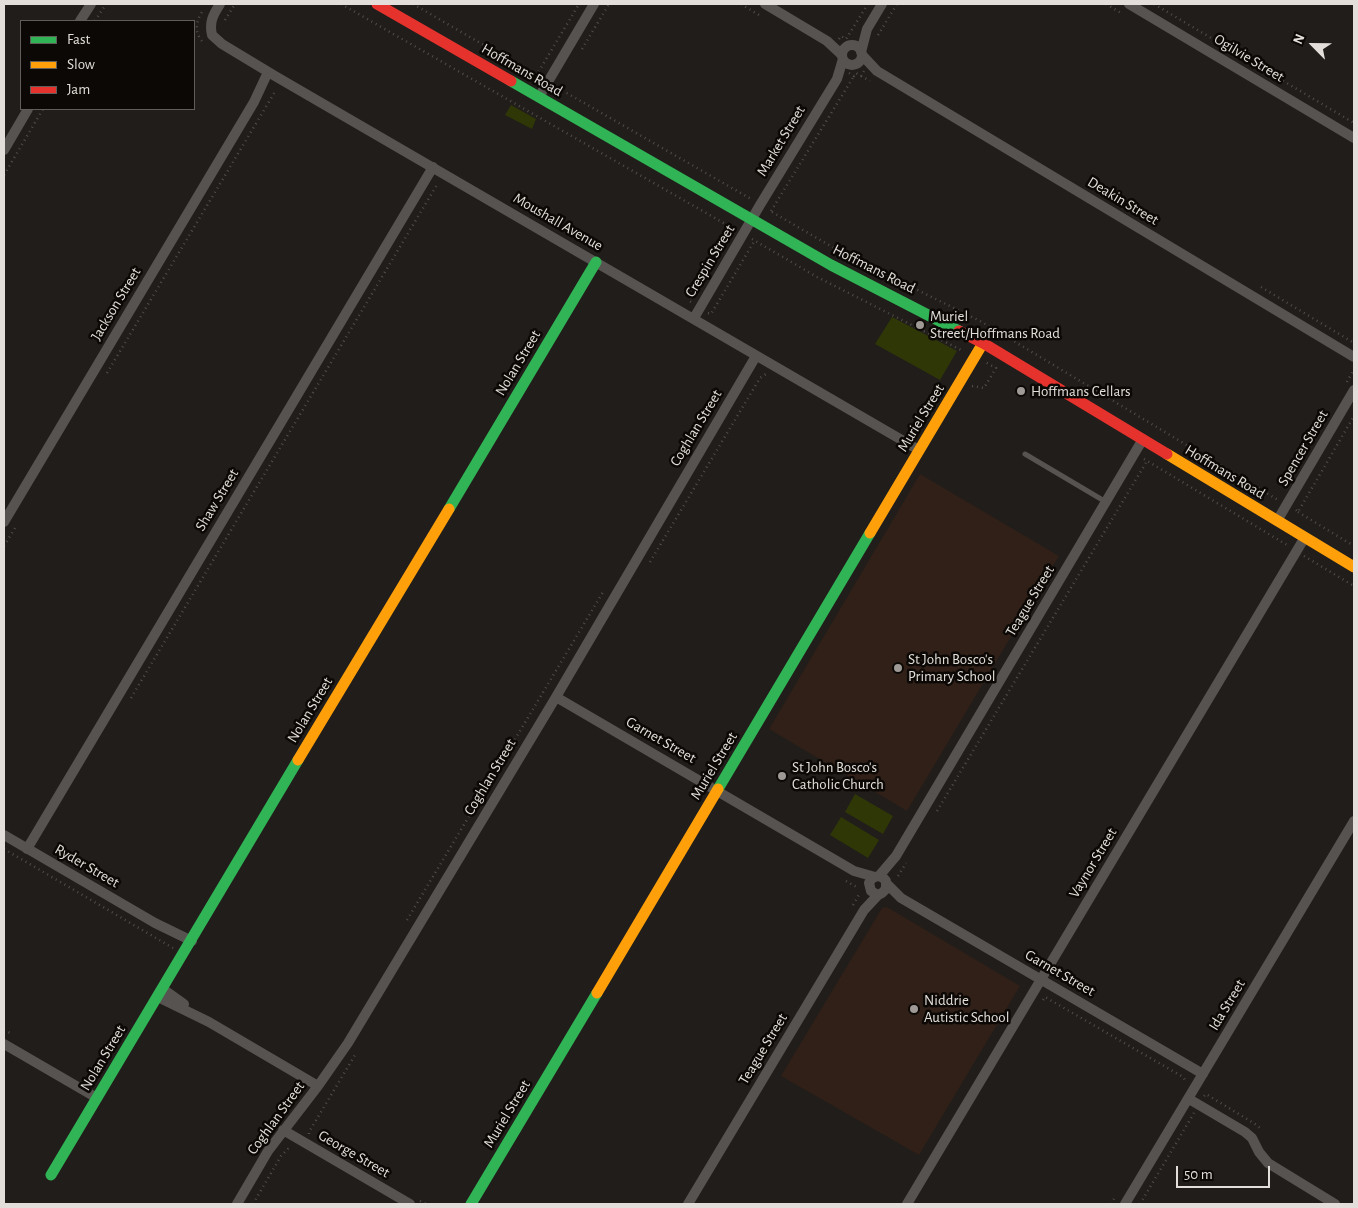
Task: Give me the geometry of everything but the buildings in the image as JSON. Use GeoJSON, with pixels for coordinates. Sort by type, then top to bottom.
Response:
{"type":"FeatureCollection","features":[{"type":"Feature","properties":{"kind":"street"},"geometry":{"type":"LineString","coordinates":[[81,20],[91,4]]}},
{"type":"Feature","properties":{"kind":"street","name":"Moushall Avenue"},"geometry":{"type":"LineString","coordinates":[[220,4],[210,26],[212,35],[222,44],[694,318],[754,360],[920,450]]}},
{"type":"Feature","properties":{"kind":"street","name":"Hoffmans Road"},"geometry":{"type":"LineString","coordinates":[[376,4],[831,265],[983,343],[1354,567]]}},
{"type":"Feature","properties":{"kind":"street"},"geometry":{"type":"LineString","coordinates":[[539,97],[594,4]]}},
{"type":"Feature","properties":{"kind":"street"},"geometry":{"type":"LineString","coordinates":[[765,4],[827,41],[851,52]]}},
{"type":"Feature","properties":{"kind":"street","name":"Market Street"},"geometry":{"type":"LineString","coordinates":[[752,220],[837,79],[851,52],[882,4]]}},
{"type":"Feature","properties":{"kind":"street","name":"Ogilvie Street"},"geometry":{"type":"LineString","coordinates":[[1129,4],[1354,138]]}},
{"type":"Feature","properties":{"kind":"street","name":"Market Street"},"geometry":{"type":"LineString","coordinates":[[837,79],[860,60],[851,52]]}},
{"type":"Feature","properties":{"kind":"street","name":"Deakin Street"},"geometry":{"type":"LineString","coordinates":[[851,52],[877,71],[1354,357]]}},
{"type":"Feature","properties":{"kind":"street","name":"Deakin Street"},"geometry":{"type":"LineString","coordinates":[[854,65],[877,71]]}},
{"type":"Feature","properties":{"kind":"street","name":"Jackson Street"},"geometry":{"type":"LineString","coordinates":[[4,522],[272,74]]}},
{"type":"Feature","properties":{"kind":"street"},"geometry":{"type":"LineString","coordinates":[[4,150],[27,110]]}},
{"type":"Feature","properties":{"kind":"street","name":"Shaw Street"},"geometry":{"type":"LineString","coordinates":[[27,849],[434,167]]}},
{"type":"Feature","properties":{"kind":"street","name":"Crespin Street"},"geometry":{"type":"LineString","coordinates":[[694,318],[752,220]]}},
{"type":"Feature","properties":{"kind":"street","name":"Nolan Street"},"geometry":{"type":"LineString","coordinates":[[51,1174],[596,262]]}},
{"type":"Feature","properties":{"kind":"street","name":"Muriel Street"},"geometry":{"type":"LineString","coordinates":[[471,1204],[983,343]]}},
{"type":"Feature","properties":{"kind":"street","name":"Coghlan Street"},"geometry":{"type":"LineString","coordinates":[[237,1204],[268,1151],[318,1086],[353,1034],[556,697],[754,360]]}},
{"type":"Feature","properties":{"kind":"street","name":"Spencer Street"},"geometry":{"type":"LineString","coordinates":[[1277,521],[1354,390]]}},
{"type":"Feature","properties":{"kind":"street","name":"Teague Street"},"geometry":{"type":"LineString","coordinates":[[688,1204],[1143,439]]}},
{"type":"Feature","properties":{"kind":"street","name":"Vaynor Street"},"geometry":{"type":"LineString","coordinates":[[907,1204],[1305,537]]}},
{"type":"Feature","properties":{"kind":"street","name":"Garnet Street"},"geometry":{"type":"LineString","coordinates":[[556,697],[1203,1074]]}},
{"type":"Feature","properties":{"kind":"street","name":"Ida Street"},"geometry":{"type":"LineString","coordinates":[[1125,1204],[1354,821]]}},
{"type":"Feature","properties":{"kind":"street","name":"Ryder Street"},"geometry":{"type":"LineString","coordinates":[[4,835],[190,944]]}},
{"type":"Feature","properties":{"kind":"street"},"geometry":{"type":"LineString","coordinates":[[160,992],[318,1086]]}},
{"type":"Feature","properties":{"kind":"street"},"geometry":{"type":"LineString","coordinates":[[4,1044],[97,1098]]}},
{"type":"Feature","properties":{"kind":"street"},"geometry":{"type":"LineString","coordinates":[[1189,1099],[1245,1132],[1252,1138],[1259,1152],[1268,1163],[1334,1204]]}},
{"type":"Feature","properties":{"kind":"street","name":"George Street"},"geometry":{"type":"LineString","coordinates":[[283,1130],[414,1202]]}},
{"type":"Feature","properties":{"kind":"lane"},"geometry":{"type":"LineString","coordinates":[[1025,454],[1107,502]]}},
{"type":"Feature","properties":{"kind":"path"},"geometry":{"type":"LineString","coordinates":[[96,20],[106,4]]}},
{"type":"Feature","properties":{"kind":"path"},"geometry":{"type":"LineString","coordinates":[[341,4],[817,276],[965,352]]}},
{"type":"Feature","properties":{"kind":"path"},"geometry":{"type":"LineString","coordinates":[[413,4],[547,82]]}},
{"type":"Feature","properties":{"kind":"path"},"geometry":{"type":"LineString","coordinates":[[536,76],[580,4]]}},
{"type":"Feature","properties":{"kind":"path"},"geometry":{"type":"LineString","coordinates":[[850,34],[868,4]]}},
{"type":"Feature","properties":{"kind":"path"},"geometry":{"type":"LineString","coordinates":[[877,37],[897,4]]}},
{"type":"Feature","properties":{"kind":"path"},"geometry":{"type":"LineString","coordinates":[[1154,4],[1354,123]]}},
{"type":"Feature","properties":{"kind":"path"},"geometry":{"type":"LineString","coordinates":[[558,88],[751,199],[756,191]]}},
{"type":"Feature","properties":{"kind":"path"},"geometry":{"type":"LineString","coordinates":[[105,377],[277,89]]}},
{"type":"Feature","properties":{"kind":"path"},"geometry":{"type":"LineString","coordinates":[[4,175],[42,110]]}},
{"type":"Feature","properties":{"kind":"path"},"geometry":{"type":"LineString","coordinates":[[130,700],[439,182]]}},
{"type":"Feature","properties":{"kind":"path"},"geometry":{"type":"LineString","coordinates":[[772,212],[842,252],[982,322],[1354,546]]}},
{"type":"Feature","properties":{"kind":"path"},"geometry":{"type":"LineString","coordinates":[[648,565],[760,378],[766,374],[754,360]]}},
{"type":"Feature","properties":{"kind":"path"},"geometry":{"type":"LineString","coordinates":[[1298,512],[1354,416]]}},
{"type":"Feature","properties":{"kind":"path"},"geometry":{"type":"LineString","coordinates":[[1135,454],[1354,586]]}},
{"type":"Feature","properties":{"kind":"path"},"geometry":{"type":"LineString","coordinates":[[933,817],[1147,460]]}},
{"type":"Feature","properties":{"kind":"path"},"geometry":{"type":"LineString","coordinates":[[4,546],[19,521]]}},
{"type":"Feature","properties":{"kind":"path"},"geometry":{"type":"LineString","coordinates":[[404,926],[604,591]]}},
{"type":"Feature","properties":{"kind":"path"},"geometry":{"type":"LineString","coordinates":[[4,849],[174,948],[174,951]]}},
{"type":"Feature","properties":{"kind":"path"},"geometry":{"type":"LineString","coordinates":[[898,876],[908,860]]}},
{"type":"Feature","properties":{"kind":"path"},"geometry":{"type":"LineString","coordinates":[[841,878],[858,888]]}},
{"type":"Feature","properties":{"kind":"path"},"geometry":{"type":"LineString","coordinates":[[1040,1005],[1045,997],[1183,1077],[1185,1080]]}},
{"type":"Feature","properties":{"kind":"path"},"geometry":{"type":"LineString","coordinates":[[4,1030],[12,1034]]}},
{"type":"Feature","properties":{"kind":"path"},"geometry":{"type":"LineString","coordinates":[[311,1137],[309,1132],[355,1055]]}},
{"type":"Feature","properties":{"kind":"path"},"geometry":{"type":"LineString","coordinates":[[1140,1204],[1206,1094],[1255,1124],[1261,1130]]}},
{"type":"Feature","properties":{"kind":"path"},"geometry":{"type":"LineString","coordinates":[[253,1204],[281,1156],[286,1151],[292,1149]]}},
{"type":"Feature","properties":{"kind":"path"},"geometry":{"type":"LineString","coordinates":[[414,1202],[426,1204]]}},
{"type":"Feature","properties":{"kind":"shaded area","name":"St John Bosco's Primary School"},"geometry":{"type":"Polygon","coordinates":[[[920,474],[1059,556],[907,811],[769,729],[920,474]]]}},
{"type":"Feature","properties":{"kind":"shaded area","name":"Niddrie Autistic School"},"geometry":{"type":"Polygon","coordinates":[[[887,907],[1020,986],[919,1155],[781,1076],[882,908],[887,907]]]}},
{"type":"Feature","properties":{"kind":"green space"},"geometry":{"type":"Polygon","coordinates":[[[511,105],[536,119],[532,129],[505,115],[511,105]]]}},
{"type":"Feature","properties":{"kind":"green space"},"geometry":{"type":"Polygon","coordinates":[[[892,317],[957,351],[940,380],[875,344],[892,317]]]}},
{"type":"Feature","properties":{"kind":"green space"},"geometry":{"type":"Polygon","coordinates":[[[855,794],[893,816],[883,834],[845,812],[855,794]]]}},
{"type":"Feature","properties":{"kind":"green space"},"geometry":{"type":"Polygon","coordinates":[[[841,817],[879,840],[868,858],[830,835],[841,817]]]}},
{"type":"Feature","properties":{"kind":"traffic: fast"},"geometry":{"type":"LineString","coordinates":[[511,81],[831,265],[959,331]]}},
{"type":"Feature","properties":{"kind":"traffic: fast"},"geometry":{"type":"LineString","coordinates":[[449,509],[596,262]]}},
{"type":"Feature","properties":{"kind":"traffic: fast"},"geometry":{"type":"LineString","coordinates":[[718,789],[870,533]]}},
{"type":"Feature","properties":{"kind":"traffic: fast"},"geometry":{"type":"LineString","coordinates":[[51,1175],[298,760]]}},
{"type":"Feature","properties":{"kind":"traffic: fast"},"geometry":{"type":"LineString","coordinates":[[471,1204],[597,993]]}},
{"type":"Feature","properties":{"kind":"traffic: slow"},"geometry":{"type":"LineString","coordinates":[[870,533],[983,343]]}},
{"type":"Feature","properties":{"kind":"traffic: slow"},"geometry":{"type":"LineString","coordinates":[[1167,454],[1354,567]]}},
{"type":"Feature","properties":{"kind":"traffic: slow"},"geometry":{"type":"LineString","coordinates":[[298,760],[449,509]]}},
{"type":"Feature","properties":{"kind":"traffic: slow"},"geometry":{"type":"LineString","coordinates":[[597,993],[718,789]]}},
{"type":"Feature","properties":{"kind":"traffic: jam"},"geometry":{"type":"LineString","coordinates":[[377,4],[511,81]]}},
{"type":"Feature","properties":{"kind":"traffic: jam"},"geometry":{"type":"LineString","coordinates":[[959,331],[983,343],[1167,454]]}},
{"type":"Feature","properties":{"kind":"place","name":"Muriel Street/Hoffmans Road"},"geometry":{"type":"Point","coordinates":[920,325]}},
{"type":"Feature","properties":{"kind":"place","name":"Hoffmans Cellars"},"geometry":{"type":"Point","coordinates":[1021,391]}},
{"type":"Feature","properties":{"kind":"place","name":"St John Bosco's Primary School"},"geometry":{"type":"Point","coordinates":[898,668]}},
{"type":"Feature","properties":{"kind":"place","name":"St John Bosco's Catholic Church"},"geometry":{"type":"Point","coordinates":[782,776]}},
{"type":"Feature","properties":{"kind":"place","name":"Niddrie Autistic School"},"geometry":{"type":"Point","coordinates":[914,1009]}}]}
